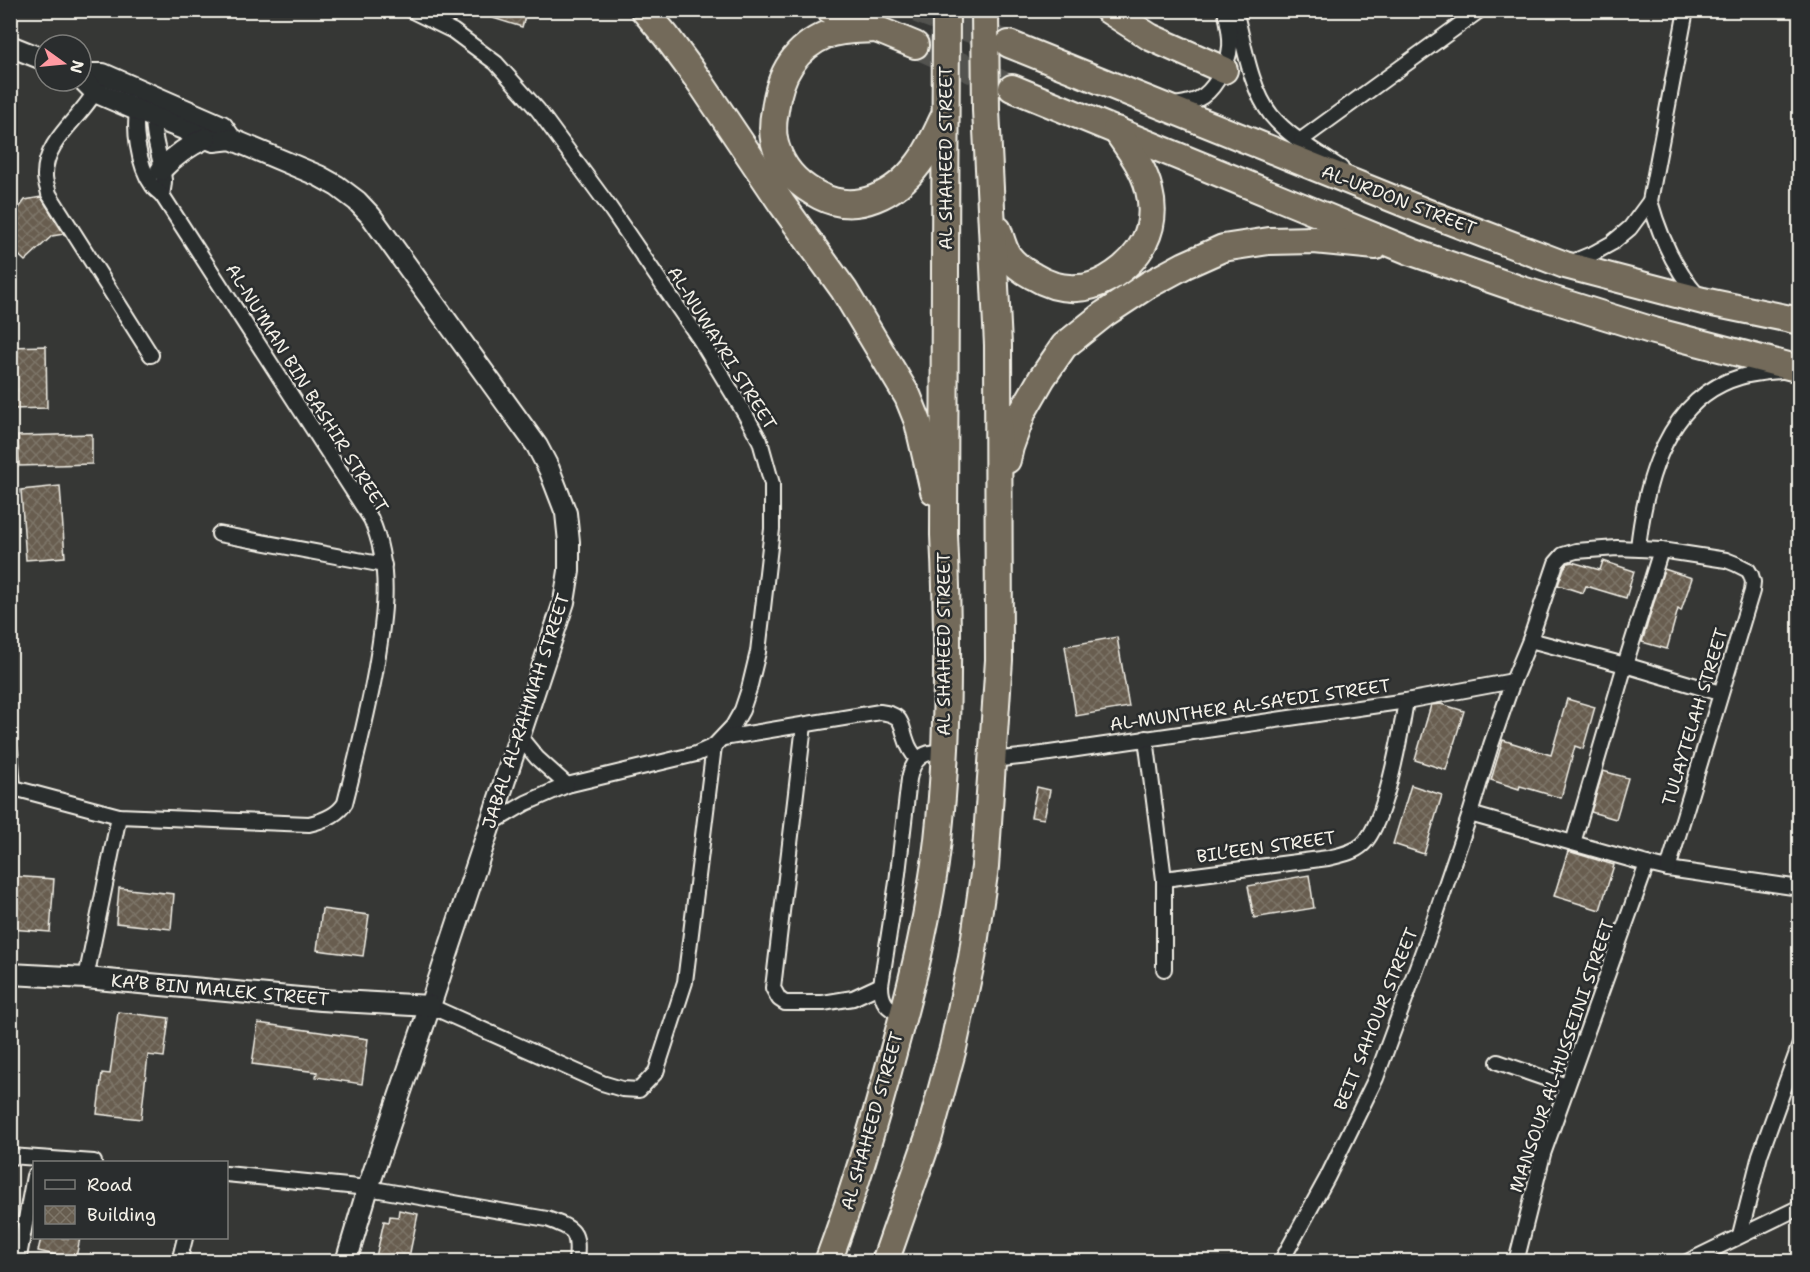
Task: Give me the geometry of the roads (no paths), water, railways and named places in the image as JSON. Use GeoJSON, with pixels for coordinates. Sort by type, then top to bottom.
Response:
{"type":"FeatureCollection","features":[{"type":"Feature","properties":{"kind":"highway"},"geometry":{"type":"LineString","coordinates":[[644,10],[700,82],[782,204],[844,290],[908,397],[918,422],[944,535]]}},
{"type":"Feature","properties":{"kind":"highway"},"geometry":{"type":"LineString","coordinates":[[830,10],[915,45]]}},
{"type":"Feature","properties":{"kind":"highway","name":"AL SHAHEED STREET"},"geometry":{"type":"LineString","coordinates":[[828,1262],[868,1142],[903,1016],[931,885],[940,819],[945,752],[947,613],[944,535],[946,10]]}},
{"type":"Feature","properties":{"kind":"highway"},"geometry":{"type":"LineString","coordinates":[[885,1262],[942,1092],[972,958],[985,867],[999,660],[998,345],[986,110],[984,10]]}},
{"type":"Feature","properties":{"kind":"highway"},"geometry":{"type":"LineString","coordinates":[[1108,10],[1149,37],[1224,70]]}},
{"type":"Feature","properties":{"kind":"highway"},"geometry":{"type":"LineString","coordinates":[[876,29],[839,31],[827,35],[805,49],[787,69],[777,94],[773,119],[778,155],[792,176],[808,190],[836,202],[859,203],[879,197],[919,164],[946,113]]}},
{"type":"Feature","properties":{"kind":"highway","name":"AL-URDON STREET"},"geometry":{"type":"LineString","coordinates":[[1010,44],[1565,265],[1703,301],[1800,321]]}},
{"type":"Feature","properties":{"kind":"highway"},"geometry":{"type":"LineString","coordinates":[[1012,88],[1404,248],[1522,290],[1654,331],[1799,369]]}},
{"type":"Feature","properties":{"kind":"highway"},"geometry":{"type":"LineString","coordinates":[[989,175],[993,216],[1008,256],[1021,269],[1039,280],[1058,287],[1079,288],[1098,284],[1129,265],[1148,235],[1152,214],[1147,181],[1136,159],[1116,130]]}},
{"type":"Feature","properties":{"kind":"highway"},"geometry":{"type":"LineString","coordinates":[[998,523],[1010,447],[1023,411],[1064,346],[1104,314],[1148,285],[1222,248],[1269,241],[1314,240],[1404,248]]}},
{"type":"Feature","properties":{"kind":"street","name":"AL-NUWAYRI STREET"},"geometry":{"type":"LineString","coordinates":[[410,10],[453,31],[496,63],[538,110],[610,208],[701,341],[760,441],[772,484],[772,529],[758,652],[742,710],[733,726],[719,742]]}},
{"type":"Feature","properties":{"kind":"street"},"geometry":{"type":"LineString","coordinates":[[1166,108],[1198,99],[1213,87],[1224,70],[1231,52],[1230,32],[1225,10]]}},
{"type":"Feature","properties":{"kind":"street"},"geometry":{"type":"LineString","coordinates":[[1235,10],[1250,69],[1260,96],[1271,115],[1291,134],[1372,190]]}},
{"type":"Feature","properties":{"kind":"street"},"geometry":{"type":"LineString","coordinates":[[1301,140],[1480,10]]}},
{"type":"Feature","properties":{"kind":"street"},"geometry":{"type":"LineString","coordinates":[[1686,10],[1650,201],[1657,227],[1671,257],[1686,282],[1703,301]]}},
{"type":"Feature","properties":{"kind":"street"},"geometry":{"type":"LineString","coordinates":[[10,46],[33,55]]}},
{"type":"Feature","properties":{"kind":"street"},"geometry":{"type":"LineString","coordinates":[[1224,70],[1250,69]]}},
{"type":"Feature","properties":{"kind":"street","name":"JABAL AL-RAHMAH STREET"},"geometry":{"type":"LineString","coordinates":[[93,81],[149,105],[222,126],[231,139]]}},
{"type":"Feature","properties":{"kind":"street"},"geometry":{"type":"LineString","coordinates":[[83,93],[52,148],[45,164],[45,178],[50,194],[151,355]]}},
{"type":"Feature","properties":{"kind":"street"},"geometry":{"type":"LineString","coordinates":[[149,105],[164,181],[162,195]]}},
{"type":"Feature","properties":{"kind":"street","name":"JABAL AL-RAHMAH STREET"},"geometry":{"type":"LineString","coordinates":[[149,105],[206,138],[214,141],[231,139],[319,176],[357,201],[371,216],[537,446],[549,469],[566,513],[569,571],[564,602],[368,1188],[346,1262]]}},
{"type":"Feature","properties":{"kind":"street","name":"AL-NU'MAN BIN BASHIR STREET"},"geometry":{"type":"LineString","coordinates":[[12,787],[119,816],[297,825],[318,822],[342,808],[345,803],[366,718],[381,638],[386,587],[379,540],[371,519],[162,195],[152,186],[141,158],[136,130],[149,105]]}},
{"type":"Feature","properties":{"kind":"street"},"geometry":{"type":"LineString","coordinates":[[161,170],[180,152],[206,138]]}},
{"type":"Feature","properties":{"kind":"street"},"geometry":{"type":"LineString","coordinates":[[1565,265],[1612,243],[1630,228],[1650,201]]}},
{"type":"Feature","properties":{"kind":"street"},"geometry":{"type":"LineString","coordinates":[[1573,843],[1661,550],[1638,548],[1645,499],[1652,475],[1672,430],[1689,407],[1712,389],[1739,377],[1799,369]]}},
{"type":"Feature","properties":{"kind":"street"},"geometry":{"type":"LineString","coordinates":[[219,534],[384,565]]}},
{"type":"Feature","properties":{"kind":"street","name":"BEIT SAHOUR STREET"},"geometry":{"type":"LineString","coordinates":[[1281,1262],[1327,1178],[1376,1077],[1431,929],[1491,745],[1556,563],[1563,555],[1576,552],[1638,548]]}},
{"type":"Feature","properties":{"kind":"street","name":"TULAYTELAH STREET"},"geometry":{"type":"LineString","coordinates":[[1661,550],[1726,560],[1743,567],[1751,575],[1753,582],[1668,869]]}},
{"type":"Feature","properties":{"kind":"street"},"geometry":{"type":"LineString","coordinates":[[1530,640],[1720,693]]}},
{"type":"Feature","properties":{"kind":"street","name":"AL-MUNTHER AL-SA’EDI STREET"},"geometry":{"type":"LineString","coordinates":[[992,760],[1407,701],[1513,681]]}},
{"type":"Feature","properties":{"kind":"street","name":"BIL’EEN STREET"},"geometry":{"type":"LineString","coordinates":[[1164,879],[1328,858],[1350,853],[1364,844],[1378,818],[1392,772],[1407,701]]}},
{"type":"Feature","properties":{"kind":"street"},"geometry":{"type":"LineString","coordinates":[[490,824],[526,803],[567,785],[696,754],[719,742],[880,712],[898,717],[903,725],[907,743],[917,759]]}},
{"type":"Feature","properties":{"kind":"street"},"geometry":{"type":"LineString","coordinates":[[804,725],[773,987],[779,999],[785,1003],[823,1003],[853,998],[881,985]]}},
{"type":"Feature","properties":{"kind":"street"},"geometry":{"type":"LineString","coordinates":[[519,736],[537,758],[567,785]]}},
{"type":"Feature","properties":{"kind":"street"},"geometry":{"type":"LineString","coordinates":[[1146,738],[1164,879],[1164,969]]}},
{"type":"Feature","properties":{"kind":"street"},"geometry":{"type":"LineString","coordinates":[[430,1006],[602,1083],[622,1089],[639,1090],[656,1072],[686,982],[719,742]]}},
{"type":"Feature","properties":{"kind":"street"},"geometry":{"type":"LineString","coordinates":[[10,750],[12,787]]}},
{"type":"Feature","properties":{"kind":"street"},"geometry":{"type":"LineString","coordinates":[[903,1016],[890,1010],[884,1003],[881,985],[897,882],[909,779],[911,768],[917,759],[935,751],[945,752]]}},
{"type":"Feature","properties":{"kind":"street"},"geometry":{"type":"LineString","coordinates":[[1470,814],[1668,869],[1800,888]]}},
{"type":"Feature","properties":{"kind":"street"},"geometry":{"type":"LineString","coordinates":[[86,978],[119,816]]}},
{"type":"Feature","properties":{"kind":"street","name":"MANSOUR AL-HUSSEINI STREET"},"geometry":{"type":"LineString","coordinates":[[1516,1262],[1543,1154],[1630,917],[1647,864]]}},
{"type":"Feature","properties":{"kind":"street","name":"KA’B BIN MALEK STREET"},"geometry":{"type":"LineString","coordinates":[[10,975],[86,978],[321,1000],[430,1006]]}},
{"type":"Feature","properties":{"kind":"street"},"geometry":{"type":"LineString","coordinates":[[1740,1234],[1760,1155],[1800,1044]]}},
{"type":"Feature","properties":{"kind":"street"},"geometry":{"type":"LineString","coordinates":[[1498,1062],[1567,1086]]}},
{"type":"Feature","properties":{"kind":"street"},"geometry":{"type":"LineString","coordinates":[[10,1156],[66,1161]]}},
{"type":"Feature","properties":{"kind":"street"},"geometry":{"type":"LineString","coordinates":[[228,1174],[368,1188],[548,1219],[570,1227],[576,1237],[576,1262]]}},
{"type":"Feature","properties":{"kind":"street"},"geometry":{"type":"LineString","coordinates":[[18,1262],[33,1181]]}},
{"type":"Feature","properties":{"kind":"street"},"geometry":{"type":"LineString","coordinates":[[1687,1262],[1740,1234],[1800,1207]]}},
{"type":"Feature","properties":{"kind":"street"},"geometry":{"type":"LineString","coordinates":[[178,1262],[185,1239]]}},
{"type":"Feature","properties":{"kind":"tunnel"},"geometry":{"type":"LineString","coordinates":[[917,10],[1004,42]]}},
{"type":"Feature","properties":{"kind":"tunnel"},"geometry":{"type":"LineString","coordinates":[[915,45],[1012,88]]}}]}
